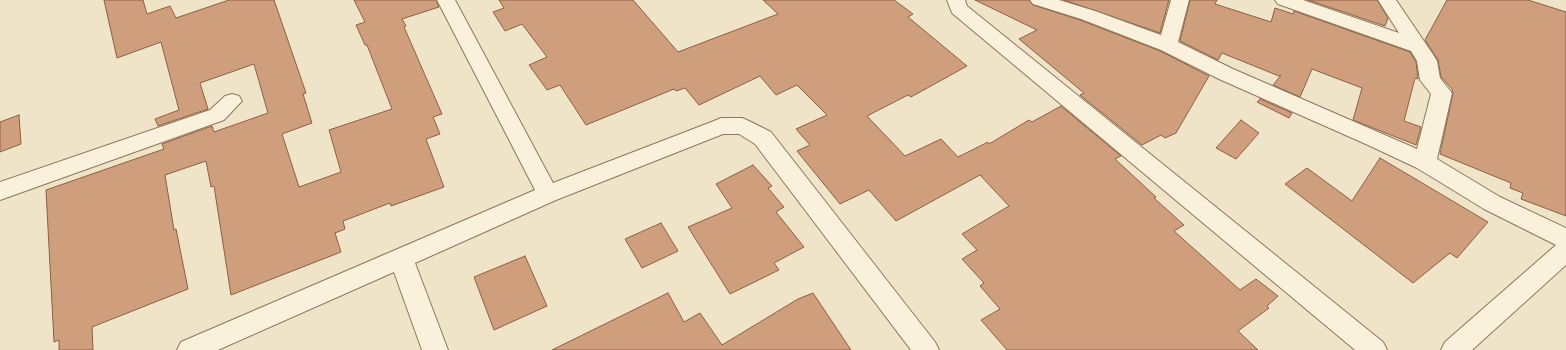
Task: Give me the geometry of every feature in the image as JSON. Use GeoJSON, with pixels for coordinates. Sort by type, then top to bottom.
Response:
{"type":"FeatureCollection","features":[{"type":"Feature","properties":{"kind":"street"},"geometry":{"type":"LineString","coordinates":[[446,0],[548,194]]}},
{"type":"Feature","properties":{"kind":"street"},"geometry":{"type":"LineString","coordinates":[[956,0],[959,9],[1374,350]]}},
{"type":"Feature","properties":{"kind":"street"},"geometry":{"type":"LineString","coordinates":[[1039,0],[1088,15],[1168,45],[1226,74],[1425,162],[1492,203],[1566,238]]}},
{"type":"Feature","properties":{"kind":"street"},"geometry":{"type":"LineString","coordinates":[[1168,45],[1180,0]]}},
{"type":"Feature","properties":{"kind":"street"},"geometry":{"type":"LineString","coordinates":[[1284,0],[1418,46]]}},
{"type":"Feature","properties":{"kind":"street"},"geometry":{"type":"LineString","coordinates":[[1387,0],[1427,61],[1430,80],[1442,93],[1425,162]]}},
{"type":"Feature","properties":{"kind":"street"},"geometry":{"type":"LineString","coordinates":[[0,192],[217,115],[232,100]]}},
{"type":"Feature","properties":{"kind":"street"},"geometry":{"type":"LineString","coordinates":[[190,350],[548,194],[721,126],[742,126],[763,138],[926,350]]}},
{"type":"Feature","properties":{"kind":"street"},"geometry":{"type":"LineString","coordinates":[[1454,350],[1566,250]]}},
{"type":"Feature","properties":{"kind":"street"},"geometry":{"type":"LineString","coordinates":[[401,258],[435,350]]}},
{"type":"Feature","properties":{"kind":"building"},"geometry":{"type":"Polygon","coordinates":[[[104,0],[143,0],[147,14],[170,6],[176,18],[229,0],[274,0],[306,93],[303,94],[312,123],[282,134],[299,187],[341,172],[329,130],[392,109],[367,45],[365,45],[356,25],[365,22],[354,0],[436,0],[439,7],[402,19],[406,26],[404,27],[442,114],[433,117],[440,134],[426,139],[444,187],[391,206],[390,203],[343,221],[345,229],[335,233],[341,252],[231,295],[214,186],[211,187],[206,161],[165,175],[174,230],[176,229],[188,289],[92,327],[93,350],[59,350],[59,340],[54,342],[46,190],[164,149],[162,144],[212,126],[214,132],[268,113],[254,64],[200,83],[208,109],[158,126],[155,119],[179,110],[161,42],[117,58],[104,0]]]}},
{"type":"Feature","properties":{"kind":"building"},"geometry":{"type":"Polygon","coordinates":[[[499,0],[633,0],[678,52],[778,14],[763,0],[894,0],[913,14],[908,17],[967,66],[911,97],[908,95],[867,116],[905,156],[941,139],[958,157],[988,142],[989,144],[1029,120],[1032,122],[1061,106],[1121,156],[1115,159],[1156,197],[1154,198],[1184,225],[1174,231],[1240,290],[1256,279],[1278,296],[1267,306],[1269,308],[1238,331],[1258,350],[1007,350],[981,320],[1000,309],[980,286],[984,283],[962,259],[977,250],[962,234],[1009,206],[980,175],[896,221],[869,190],[840,204],[797,151],[810,145],[796,129],[827,115],[797,85],[776,95],[760,76],[699,105],[685,88],[676,91],[674,89],[586,125],[560,85],[547,90],[529,65],[547,57],[522,24],[505,31],[493,12],[504,8],[499,0]]]}},
{"type":"Feature","properties":{"kind":"building"},"geometry":{"type":"Polygon","coordinates":[[[975,0],[1029,0],[1033,5],[1080,20],[1160,51],[1209,76],[1176,133],[1165,138],[1161,135],[1142,145],[1080,95],[1084,93],[1019,39],[1037,30],[975,0]]]}},
{"type":"Feature","properties":{"kind":"building"},"geometry":{"type":"Polygon","coordinates":[[[1064,0],[1169,0],[1160,33],[1064,0]]]}},
{"type":"Feature","properties":{"kind":"building"},"geometry":{"type":"Polygon","coordinates":[[[1190,0],[1217,0],[1215,4],[1271,22],[1275,8],[1293,14],[1294,11],[1410,52],[1416,62],[1418,79],[1415,78],[1404,121],[1421,127],[1416,145],[1353,120],[1362,88],[1312,69],[1300,97],[1273,85],[1281,75],[1279,76],[1222,53],[1218,60],[1180,41],[1190,0]]]}},
{"type":"Feature","properties":{"kind":"building"},"geometry":{"type":"Polygon","coordinates":[[[1308,0],[1377,0],[1388,18],[1385,26],[1308,0]]]}},
{"type":"Feature","properties":{"kind":"building"},"geometry":{"type":"Polygon","coordinates":[[[1447,0],[1528,0],[1566,12],[1566,216],[1521,199],[1523,193],[1510,188],[1511,183],[1440,154],[1453,93],[1452,89],[1441,77],[1438,60],[1425,40],[1447,0]]]}},
{"type":"Feature","properties":{"kind":"building"},"geometry":{"type":"Polygon","coordinates":[[[1260,99],[1292,113],[1289,118],[1257,102],[1260,99]]]}},
{"type":"Feature","properties":{"kind":"building"},"geometry":{"type":"Polygon","coordinates":[[[19,115],[21,144],[0,152],[0,122],[19,115]]]}},
{"type":"Feature","properties":{"kind":"building"},"geometry":{"type":"Polygon","coordinates":[[[1241,120],[1259,133],[1236,159],[1216,148],[1241,120]]]}},
{"type":"Feature","properties":{"kind":"building"},"geometry":{"type":"Polygon","coordinates":[[[1380,158],[1488,222],[1457,258],[1450,253],[1413,283],[1285,184],[1307,168],[1352,201],[1380,158]]]}},
{"type":"Feature","properties":{"kind":"building"},"geometry":{"type":"Polygon","coordinates":[[[753,165],[772,186],[768,188],[784,207],[776,212],[804,247],[774,263],[779,270],[730,294],[688,227],[732,208],[716,184],[753,165]]]}},
{"type":"Feature","properties":{"kind":"building"},"geometry":{"type":"Polygon","coordinates":[[[661,223],[678,251],[642,268],[625,239],[661,223]]]}},
{"type":"Feature","properties":{"kind":"building"},"geometry":{"type":"Polygon","coordinates":[[[525,256],[547,306],[494,330],[474,277],[525,256]]]}},
{"type":"Feature","properties":{"kind":"building"},"geometry":{"type":"Polygon","coordinates":[[[668,293],[684,322],[700,313],[722,345],[798,299],[813,293],[851,350],[552,350],[668,293]]]}}]}
